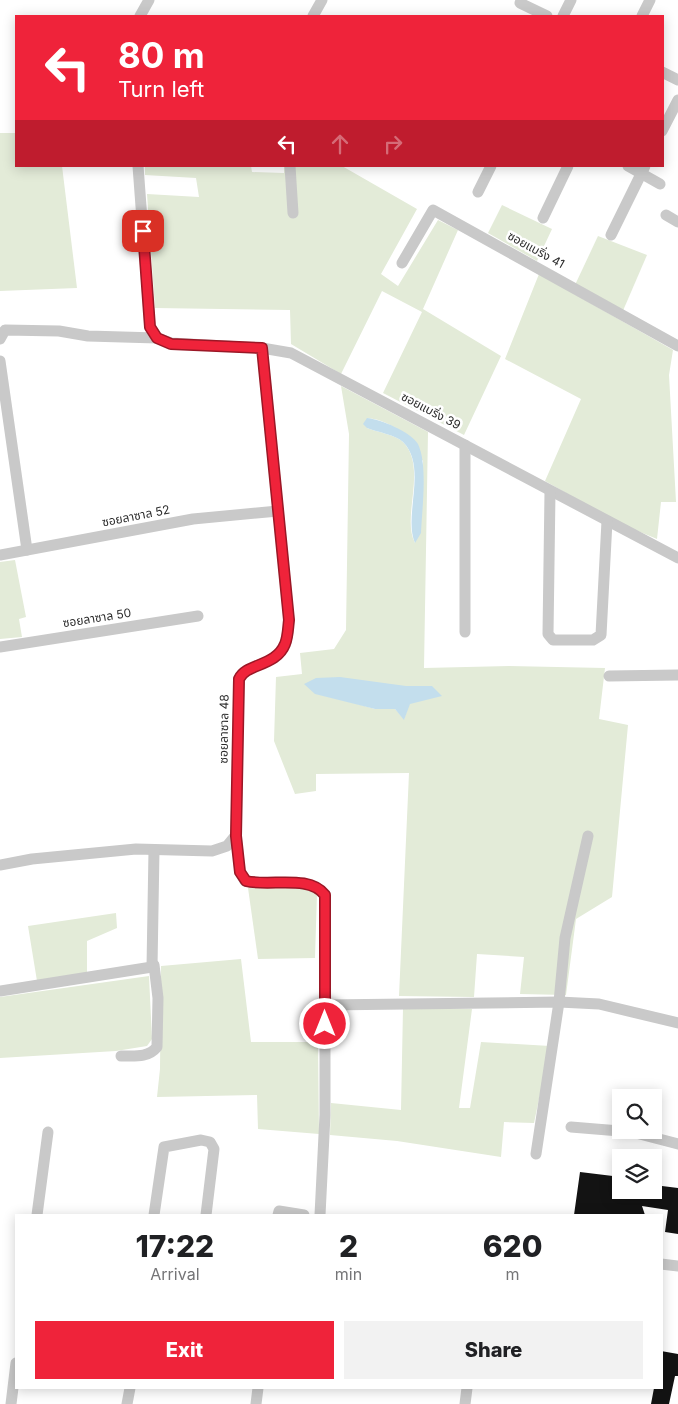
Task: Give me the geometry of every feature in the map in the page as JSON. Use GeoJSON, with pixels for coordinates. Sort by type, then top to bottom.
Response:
{"type":"FeatureCollection","features":[{"type":"Feature","properties":{"kind":"street"},"geometry":{"type":"LineString","coordinates":[[141,15],[149,0]]}},
{"type":"Feature","properties":{"kind":"street"},"geometry":{"type":"LineString","coordinates":[[314,15],[322,0]]}},
{"type":"Feature","properties":{"kind":"street"},"geometry":{"type":"LineString","coordinates":[[564,15],[571,0]]}},
{"type":"Feature","properties":{"kind":"street"},"geometry":{"type":"LineString","coordinates":[[642,15],[650,0]]}},
{"type":"Feature","properties":{"kind":"street"},"geometry":{"type":"LineString","coordinates":[[520,3],[544,15]]}},
{"type":"Feature","properties":{"kind":"street"},"geometry":{"type":"LineString","coordinates":[[664,73],[678,80]]}},
{"type":"Feature","properties":{"kind":"street"},"geometry":{"type":"LineString","coordinates":[[664,127],[678,100]]}},
{"type":"Feature","properties":{"kind":"street"},"geometry":{"type":"LineString","coordinates":[[138,167],[150,327],[157,338]]}},
{"type":"Feature","properties":{"kind":"street"},"geometry":{"type":"LineString","coordinates":[[290,167],[293,213]]}},
{"type":"Feature","properties":{"kind":"street"},"geometry":{"type":"LineString","coordinates":[[478,192],[490,167]]}},
{"type":"Feature","properties":{"kind":"street"},"geometry":{"type":"LineString","coordinates":[[542,218],[568,167]]}},
{"type":"Feature","properties":{"kind":"street"},"geometry":{"type":"LineString","coordinates":[[612,235],[644,170],[660,184]]}},
{"type":"Feature","properties":{"kind":"street","name":"ซอยแบริ่ง 41"},"geometry":{"type":"LineString","coordinates":[[402,263],[434,210],[678,346]]}},
{"type":"Feature","properties":{"kind":"street"},"geometry":{"type":"LineString","coordinates":[[666,215],[678,222]]}},
{"type":"Feature","properties":{"kind":"street","name":"ซอยแบริ่ง 39"},"geometry":{"type":"LineString","coordinates":[[0,339],[5,330],[59,331],[88,336],[157,338],[171,344],[262,348],[295,355],[550,492],[678,558]]}},
{"type":"Feature","properties":{"kind":"street","name":"ซอยลาซาล 48"},"geometry":{"type":"LineString","coordinates":[[236,836],[239,679],[247,670],[270,661],[284,647],[289,620],[262,348]]}},
{"type":"Feature","properties":{"kind":"street"},"geometry":{"type":"LineString","coordinates":[[0,361],[27,550]]}},
{"type":"Feature","properties":{"kind":"street"},"geometry":{"type":"LineString","coordinates":[[465,445],[465,632]]}},
{"type":"Feature","properties":{"kind":"street"},"geometry":{"type":"LineString","coordinates":[[550,492],[548,634],[553,640],[593,640],[601,635],[607,521]]}},
{"type":"Feature","properties":{"kind":"street","name":"ซอยลาซาล 52"},"geometry":{"type":"LineString","coordinates":[[0,555],[193,519],[278,511]]}},
{"type":"Feature","properties":{"kind":"street","name":"ซอยลาซาล 50"},"geometry":{"type":"LineString","coordinates":[[0,647],[198,616]]}},
{"type":"Feature","properties":{"kind":"street"},"geometry":{"type":"LineString","coordinates":[[609,676],[678,675]]}},
{"type":"Feature","properties":{"kind":"street"},"geometry":{"type":"LineString","coordinates":[[0,865],[68,855],[154,850],[212,851],[227,846],[236,836]]}},
{"type":"Feature","properties":{"kind":"street"},"geometry":{"type":"LineString","coordinates":[[236,836],[240,872],[246,881],[309,884],[319,887],[325,895],[325,1115],[320,1214]]}},
{"type":"Feature","properties":{"kind":"street"},"geometry":{"type":"LineString","coordinates":[[536,1154],[559,1002],[565,938],[588,836]]}},
{"type":"Feature","properties":{"kind":"street"},"geometry":{"type":"LineString","coordinates":[[121,1056],[143,1056],[152,1052],[157,1047],[158,998],[154,965],[154,850]]}},
{"type":"Feature","properties":{"kind":"street"},"geometry":{"type":"LineString","coordinates":[[0,991],[151,968],[154,965]]}},
{"type":"Feature","properties":{"kind":"street"},"geometry":{"type":"LineString","coordinates":[[325,1006],[559,1002],[599,1004],[678,1023]]}},
{"type":"Feature","properties":{"kind":"street"},"geometry":{"type":"LineString","coordinates":[[571,1127],[632,1132],[678,1144]]}},
{"type":"Feature","properties":{"kind":"street"},"geometry":{"type":"LineString","coordinates":[[36,1214],[48,1132]]}},
{"type":"Feature","properties":{"kind":"street"},"geometry":{"type":"LineString","coordinates":[[154,1214],[164,1148],[201,1140],[210,1142],[214,1149],[206,1214]]}},
{"type":"Feature","properties":{"kind":"street"},"geometry":{"type":"LineString","coordinates":[[278,1214],[279,1211],[298,1214]]}},
{"type":"Feature","properties":{"kind":"street"},"geometry":{"type":"LineString","coordinates":[[663,1264],[678,1266]]}},
{"type":"Feature","properties":{"kind":"street"},"geometry":{"type":"LineString","coordinates":[[11,1404],[15,1371]]}},
{"type":"Feature","properties":{"kind":"street"},"geometry":{"type":"LineString","coordinates":[[128,1404],[130,1389]]}},
{"type":"Feature","properties":{"kind":"street"},"geometry":{"type":"LineString","coordinates":[[256,1404],[258,1389]]}},
{"type":"Feature","properties":{"kind":"street"},"geometry":{"type":"LineString","coordinates":[[465,1404],[467,1389]]}},
{"type":"Feature","properties":{"kind":"green space"},"geometry":{"type":"Polygon","coordinates":[[[0,133],[15,133],[15,167],[62,167],[77,288],[0,291],[0,133]]]}},
{"type":"Feature","properties":{"kind":"green space"},"geometry":{"type":"Polygon","coordinates":[[[145,167],[251,167],[252,172],[284,173],[284,167],[344,167],[417,209],[381,274],[398,286],[438,220],[458,230],[423,309],[501,356],[464,435],[383,393],[422,312],[382,291],[341,374],[291,344],[290,310],[155,308],[147,194],[199,197],[196,178],[145,175],[145,167]]]}},
{"type":"Feature","properties":{"kind":"green space"},"geometry":{"type":"Polygon","coordinates":[[[502,205],[552,229],[537,261],[488,233],[502,205]]]}},
{"type":"Feature","properties":{"kind":"green space"},"geometry":{"type":"Polygon","coordinates":[[[598,236],[647,255],[622,313],[575,285],[598,236]]]}},
{"type":"Feature","properties":{"kind":"green space"},"geometry":{"type":"Polygon","coordinates":[[[539,274],[673,350],[669,375],[676,502],[661,502],[657,539],[621,524],[545,481],[581,399],[505,359],[539,274]]]}},
{"type":"Feature","properties":{"kind":"green space"},"geometry":{"type":"Polygon","coordinates":[[[341,386],[428,432],[424,668],[509,666],[605,668],[599,719],[628,725],[612,897],[576,919],[566,995],[520,994],[524,957],[477,954],[474,997],[399,996],[409,773],[316,774],[316,791],[295,794],[274,741],[276,677],[302,674],[300,653],[334,649],[346,630],[349,434],[341,386]],[[367,418],[367,428],[400,440],[410,453],[414,479],[411,532],[415,543],[423,461],[400,432],[386,423],[367,418]],[[406,686],[354,703],[375,709],[395,709],[404,719],[409,704],[432,686],[406,686]]]}},
{"type":"Feature","properties":{"kind":"green space"},"geometry":{"type":"Polygon","coordinates":[[[15,560],[26,617],[19,619],[22,637],[0,639],[0,562],[15,560]]]}},
{"type":"Feature","properties":{"kind":"green space"},"geometry":{"type":"Polygon","coordinates":[[[248,888],[311,888],[317,893],[315,958],[258,959],[248,888]]]}},
{"type":"Feature","properties":{"kind":"green space"},"geometry":{"type":"Polygon","coordinates":[[[116,913],[117,928],[87,941],[87,973],[37,981],[28,926],[116,913]]]}},
{"type":"Feature","properties":{"kind":"green space"},"geometry":{"type":"Polygon","coordinates":[[[241,959],[251,1042],[318,1042],[319,1134],[258,1129],[257,1095],[157,1097],[160,1069],[161,966],[241,959]]]}},
{"type":"Feature","properties":{"kind":"green space"},"geometry":{"type":"Polygon","coordinates":[[[149,976],[152,1039],[147,1046],[116,1051],[0,1058],[0,997],[149,976]]]}},
{"type":"Feature","properties":{"kind":"green space"},"geometry":{"type":"Polygon","coordinates":[[[403,1008],[472,1009],[459,1108],[470,1108],[481,1042],[550,1046],[534,1123],[504,1122],[501,1157],[397,1141],[330,1135],[331,1103],[401,1110],[403,1008]]]}},
{"type":"Feature","properties":{"kind":"water"},"geometry":{"type":"Polygon","coordinates":[[[367,418],[395,427],[409,435],[418,444],[423,463],[424,487],[421,533],[415,543],[412,532],[412,519],[415,478],[410,452],[400,440],[367,428],[363,424],[367,418]]]}},
{"type":"Feature","properties":{"kind":"water"},"geometry":{"type":"Polygon","coordinates":[[[340,677],[406,686],[432,686],[442,696],[410,704],[404,720],[395,709],[375,709],[315,694],[304,684],[316,678],[340,677]]]}},
{"type":"Feature","properties":{"kind":"building"},"geometry":{"type":"Polygon","coordinates":[[[580,1172],[612,1176],[612,1199],[662,1199],[662,1186],[678,1188],[678,1234],[665,1232],[668,1210],[642,1206],[645,1214],[574,1214],[580,1172]]]}},
{"type":"Feature","properties":{"kind":"building"},"geometry":{"type":"Polygon","coordinates":[[[663,1351],[678,1354],[678,1376],[675,1376],[669,1404],[651,1404],[654,1389],[663,1389],[663,1351]]]}},
{"type":"Feature","properties":{"kind":"route"},"geometry":{"type":"LineString","coordinates":[[143,231],[150,327],[157,338],[171,344],[262,348],[289,620],[284,647],[270,661],[247,670],[239,679],[236,836],[240,872],[246,881],[253,883],[309,884],[319,887],[325,895],[325,1024]]}}]}
